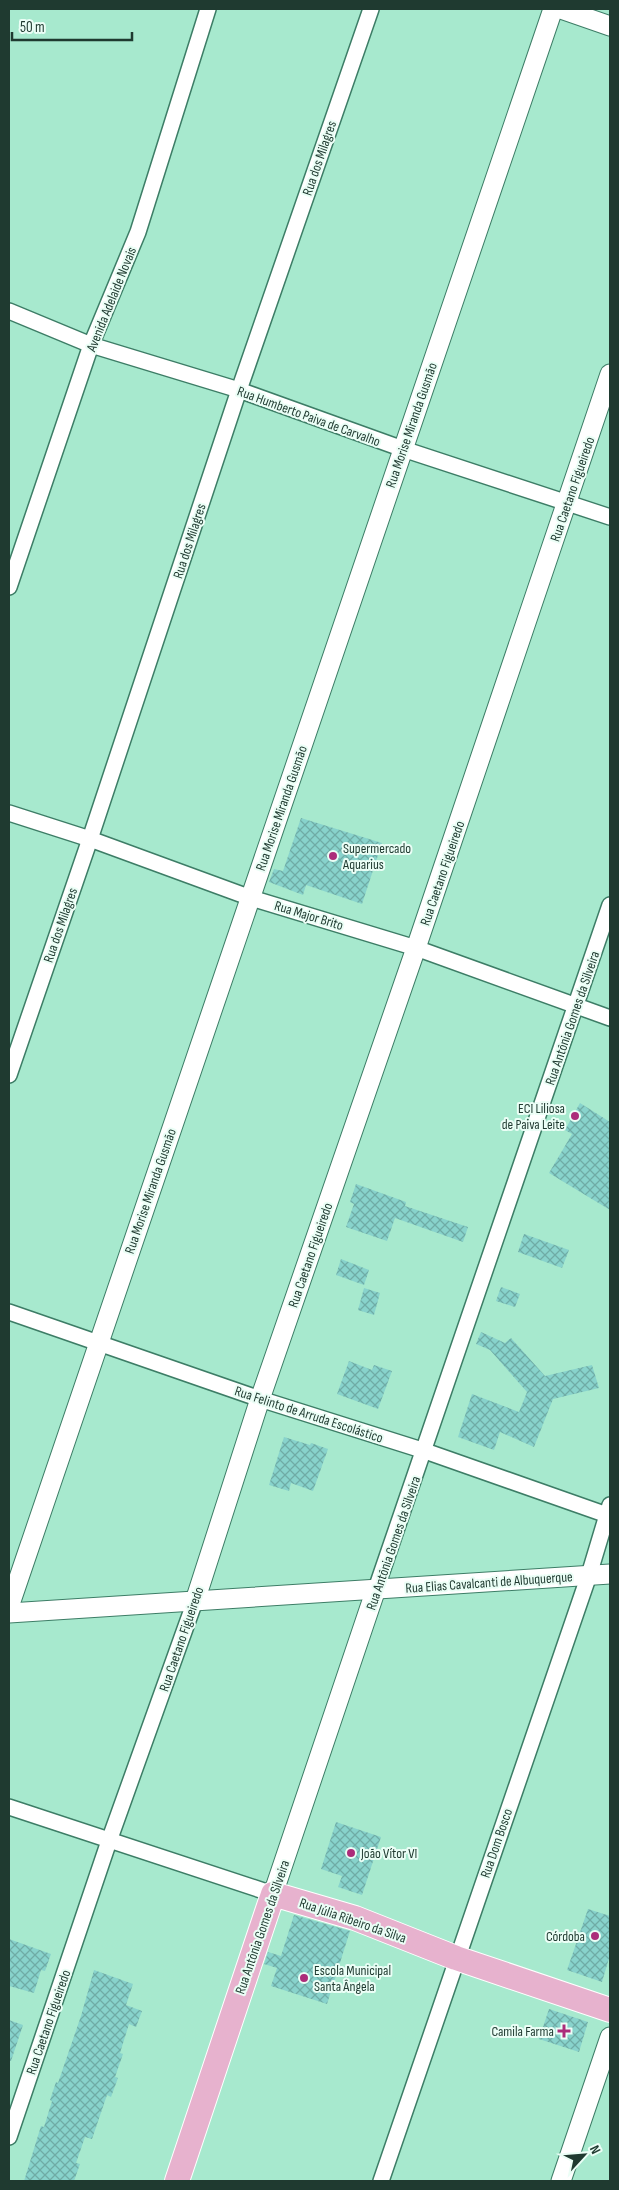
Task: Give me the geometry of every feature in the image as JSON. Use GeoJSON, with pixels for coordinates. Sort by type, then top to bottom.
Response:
{"type":"FeatureCollection","features":[{"type":"Feature","properties":{"kind":"main road","name":"Rua Júlia Ribeiro da Silva"},"geometry":{"type":"LineString","coordinates":[[273,1894],[354,1918],[456,1958],[610,2010]]}},
{"type":"Feature","properties":{"kind":"main road","name":"Rua Antônia Gomes da Silveira"},"geometry":{"type":"LineString","coordinates":[[176,2181],[273,1894]]}},
{"type":"Feature","properties":{"kind":"street","name":"Avenida Adelaide Novais"},"geometry":{"type":"LineString","coordinates":[[9,588],[91,345],[138,232],[208,9]]}},
{"type":"Feature","properties":{"kind":"street","name":"Rua dos Milagres"},"geometry":{"type":"LineString","coordinates":[[9,1075],[90,839],[239,390],[371,9]]}},
{"type":"Feature","properties":{"kind":"street","name":"Rua Morise Miranda Gusmão"},"geometry":{"type":"LineString","coordinates":[[9,1607],[553,9]]}},
{"type":"Feature","properties":{"kind":"street"},"geometry":{"type":"LineString","coordinates":[[561,9],[610,26]]}},
{"type":"Feature","properties":{"kind":"street","name":"Rua Humberto Paiva de Carvalho"},"geometry":{"type":"LineString","coordinates":[[9,311],[91,345],[239,390],[403,449],[610,517]]}},
{"type":"Feature","properties":{"kind":"street","name":"Rua Caetano Figueiredo"},"geometry":{"type":"LineString","coordinates":[[9,2137],[109,1841],[195,1601],[260,1399],[416,948],[610,374]]}},
{"type":"Feature","properties":{"kind":"street","name":"Rua Major Brito"},"geometry":{"type":"LineString","coordinates":[[9,812],[90,839],[251,898],[416,948],[610,1018]]}},
{"type":"Feature","properties":{"kind":"street","name":"Rua Antônia Gomes da Silveira"},"geometry":{"type":"LineString","coordinates":[[273,1894],[610,905]]}},
{"type":"Feature","properties":{"kind":"street","name":"Rua Felinto de Arruda Escolástico"},"geometry":{"type":"LineString","coordinates":[[9,1312],[260,1399],[609,1512]]}},
{"type":"Feature","properties":{"kind":"street","name":"Rua Dom Bosco"},"geometry":{"type":"LineString","coordinates":[[381,2181],[609,1512]]}},
{"type":"Feature","properties":{"kind":"street","name":"Rua Elias Cavalcanti de Albuquerque"},"geometry":{"type":"LineString","coordinates":[[9,1613],[610,1574]]}},
{"type":"Feature","properties":{"kind":"street","name":"Rua Júlia Ribeiro da Silva"},"geometry":{"type":"LineString","coordinates":[[9,1807],[273,1894]]}},
{"type":"Feature","properties":{"kind":"street"},"geometry":{"type":"LineString","coordinates":[[561,2181],[610,2036]]}},
{"type":"Feature","properties":{"kind":"building","name":"Supermercado Aquarius"},"geometry":{"type":"Polygon","coordinates":[[[301,818],[382,843],[362,904],[306,885],[303,895],[269,882],[274,869],[283,871],[301,818]]]}},
{"type":"Feature","properties":{"kind":"building"},"geometry":{"type":"Polygon","coordinates":[[[580,1103],[610,1122],[610,1210],[549,1173],[572,1134],[565,1130],[580,1103]]]}},
{"type":"Feature","properties":{"kind":"building"},"geometry":{"type":"Polygon","coordinates":[[[356,1184],[406,1202],[405,1206],[468,1227],[463,1242],[395,1218],[387,1241],[346,1227],[354,1204],[350,1202],[356,1184]]]}},
{"type":"Feature","properties":{"kind":"building"},"geometry":{"type":"Polygon","coordinates":[[[524,1234],[569,1250],[562,1268],[518,1252],[524,1234]]]}},
{"type":"Feature","properties":{"kind":"building"},"geometry":{"type":"Polygon","coordinates":[[[341,1259],[369,1270],[364,1285],[336,1275],[341,1259]]]}},
{"type":"Feature","properties":{"kind":"building"},"geometry":{"type":"Polygon","coordinates":[[[501,1287],[520,1294],[515,1307],[496,1301],[501,1287]]]}},
{"type":"Feature","properties":{"kind":"building"},"geometry":{"type":"Polygon","coordinates":[[[364,1288],[380,1293],[374,1315],[358,1310],[364,1288]]]}},
{"type":"Feature","properties":{"kind":"building"},"geometry":{"type":"Polygon","coordinates":[[[481,1332],[505,1343],[511,1338],[545,1376],[592,1365],[599,1388],[553,1399],[534,1447],[500,1432],[494,1450],[458,1437],[472,1394],[519,1412],[527,1392],[490,1350],[476,1344],[481,1332]]]}},
{"type":"Feature","properties":{"kind":"building"},"geometry":{"type":"Polygon","coordinates":[[[349,1361],[372,1370],[374,1365],[392,1371],[378,1409],[337,1394],[349,1361]]]}},
{"type":"Feature","properties":{"kind":"building"},"geometry":{"type":"Polygon","coordinates":[[[284,1437],[328,1449],[313,1491],[291,1483],[289,1491],[269,1485],[284,1437]]]}},
{"type":"Feature","properties":{"kind":"building","name":"João Vítor VI"},"geometry":{"type":"Polygon","coordinates":[[[336,1822],[381,1837],[362,1895],[338,1887],[342,1876],[321,1869],[336,1822]]]}},
{"type":"Feature","properties":{"kind":"building","name":"Córdoba"},"geometry":{"type":"Polygon","coordinates":[[[588,1909],[610,1916],[610,1955],[602,1982],[567,1970],[588,1909]]]}},
{"type":"Feature","properties":{"kind":"building","name":"Escola Municipal Santa Ângela"},"geometry":{"type":"Polygon","coordinates":[[[294,1915],[350,1931],[327,2004],[271,1986],[277,1968],[264,1964],[268,1952],[281,1956],[294,1915]]]}},
{"type":"Feature","properties":{"kind":"building"},"geometry":{"type":"Polygon","coordinates":[[[9,1939],[51,1954],[45,1971],[41,1970],[34,1993],[9,1986],[9,1939]]]}},
{"type":"Feature","properties":{"kind":"building"},"geometry":{"type":"Polygon","coordinates":[[[94,1970],[133,1984],[126,2005],[142,2011],[136,2027],[129,2024],[120,2053],[123,2054],[115,2077],[118,2078],[111,2097],[107,2095],[92,2139],[85,2137],[76,2163],[80,2164],[74,2181],[24,2181],[41,2126],[44,2127],[56,2082],[58,2083],[81,2016],[94,1970]]]}},
{"type":"Feature","properties":{"kind":"building","name":"Camila Farma"},"geometry":{"type":"Polygon","coordinates":[[[549,2009],[588,2022],[579,2052],[539,2039],[549,2009]]]}},
{"type":"Feature","properties":{"kind":"building"},"geometry":{"type":"Polygon","coordinates":[[[9,2020],[23,2025],[11,2061],[9,2060],[9,2020]]]}},
{"type":"Feature","properties":{"kind":"place","name":"Supermercado Aquarius"},"geometry":{"type":"Point","coordinates":[333,856]}},
{"type":"Feature","properties":{"kind":"place","name":"ECI Liliosa de Paiva Leite"},"geometry":{"type":"Point","coordinates":[575,1116]}},
{"type":"Feature","properties":{"kind":"place","name":"João Vítor VI"},"geometry":{"type":"Point","coordinates":[351,1853]}},
{"type":"Feature","properties":{"kind":"place","name":"Córdoba"},"geometry":{"type":"Point","coordinates":[595,1936]}},
{"type":"Feature","properties":{"kind":"place","name":"Escola Municipal Santa Ângela"},"geometry":{"type":"Point","coordinates":[304,1978]}},
{"type":"Feature","properties":{"kind":"place","name":"Camila Farma"},"geometry":{"type":"Point","coordinates":[564,2031]}}]}
